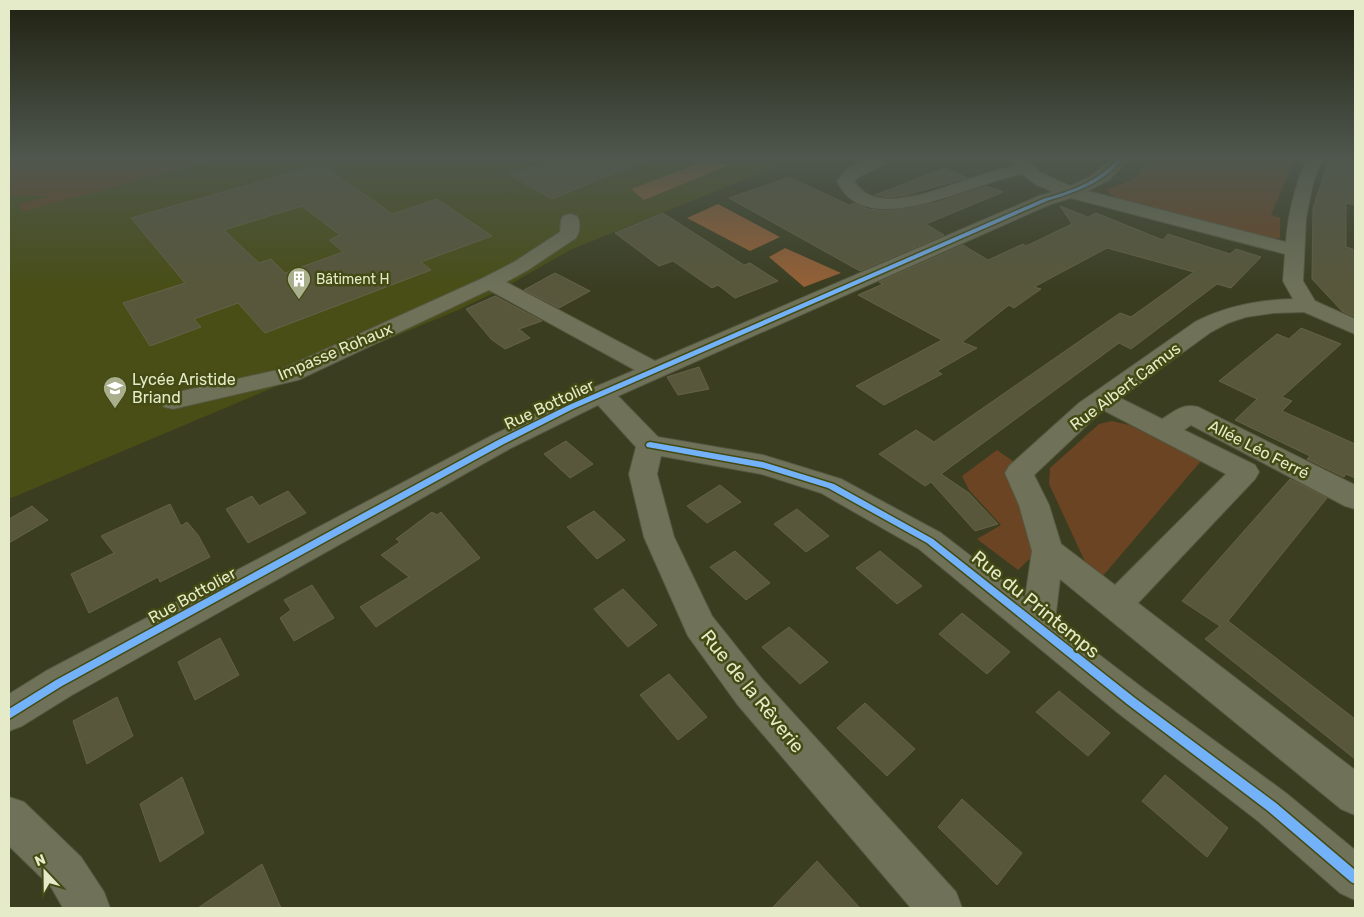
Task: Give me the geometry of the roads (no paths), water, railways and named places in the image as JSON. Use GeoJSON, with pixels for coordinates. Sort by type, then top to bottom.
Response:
{"type":"FeatureCollection","features":[{"type":"Feature","properties":{"kind":"street"},"geometry":{"type":"LineString","coordinates":[[877,203],[885,205],[904,203]]}},
{"type":"Feature","properties":{"kind":"street","name":"Rue Bottolier"},"geometry":{"type":"LineString","coordinates":[[9,714],[59,683],[502,442],[571,407],[1039,203]]}},
{"type":"Feature","properties":{"kind":"street"},"geometry":{"type":"LineString","coordinates":[[1111,203],[1296,252]]}},
{"type":"Feature","properties":{"kind":"street"},"geometry":{"type":"LineString","coordinates":[[1300,203],[1297,218],[1293,281],[1307,305],[1355,327]]}},
{"type":"Feature","properties":{"kind":"street","name":"Impasse Rohaux"},"geometry":{"type":"LineString","coordinates":[[172,401],[289,375],[521,266],[569,234],[570,220]]}},
{"type":"Feature","properties":{"kind":"street"},"geometry":{"type":"LineString","coordinates":[[490,282],[653,370]]}},
{"type":"Feature","properties":{"kind":"street","name":"Rue Albert Camus"},"geometry":{"type":"LineString","coordinates":[[1038,625],[1048,551],[1034,506],[1019,473],[1088,409],[1220,318],[1243,311],[1273,306],[1307,305]]}},
{"type":"Feature","properties":{"kind":"street"},"geometry":{"type":"LineString","coordinates":[[602,394],[650,445]]}},
{"type":"Feature","properties":{"kind":"street"},"geometry":{"type":"LineString","coordinates":[[1102,400],[1244,472],[1116,605]]}},
{"type":"Feature","properties":{"kind":"street","name":"Allée Léo Ferré"},"geometry":{"type":"LineString","coordinates":[[1164,431],[1189,413],[1355,498]]}},
{"type":"Feature","properties":{"kind":"street","name":"Rue du Printemps"},"geometry":{"type":"LineString","coordinates":[[650,445],[763,465],[831,486],[930,541],[1038,625],[1131,701],[1272,807],[1355,878]]}},
{"type":"Feature","properties":{"kind":"street","name":"Rue de la Rêverie"},"geometry":{"type":"LineString","coordinates":[[650,445],[643,474],[659,537],[700,626],[750,692],[940,908]]}},
{"type":"Feature","properties":{"kind":"street"},"geometry":{"type":"LineString","coordinates":[[1048,551],[1355,795]]}},
{"type":"Feature","properties":{"kind":"street"},"geometry":{"type":"LineString","coordinates":[[9,817],[66,872],[88,908]]}},
{"type":"Feature","properties":{"kind":"place","name":"Bâtiment H"},"geometry":{"type":"Point","coordinates":[299,300]}},
{"type":"Feature","properties":{"kind":"place","name":"Lycée Aristide Briand"},"geometry":{"type":"Point","coordinates":[115,409]}}]}
